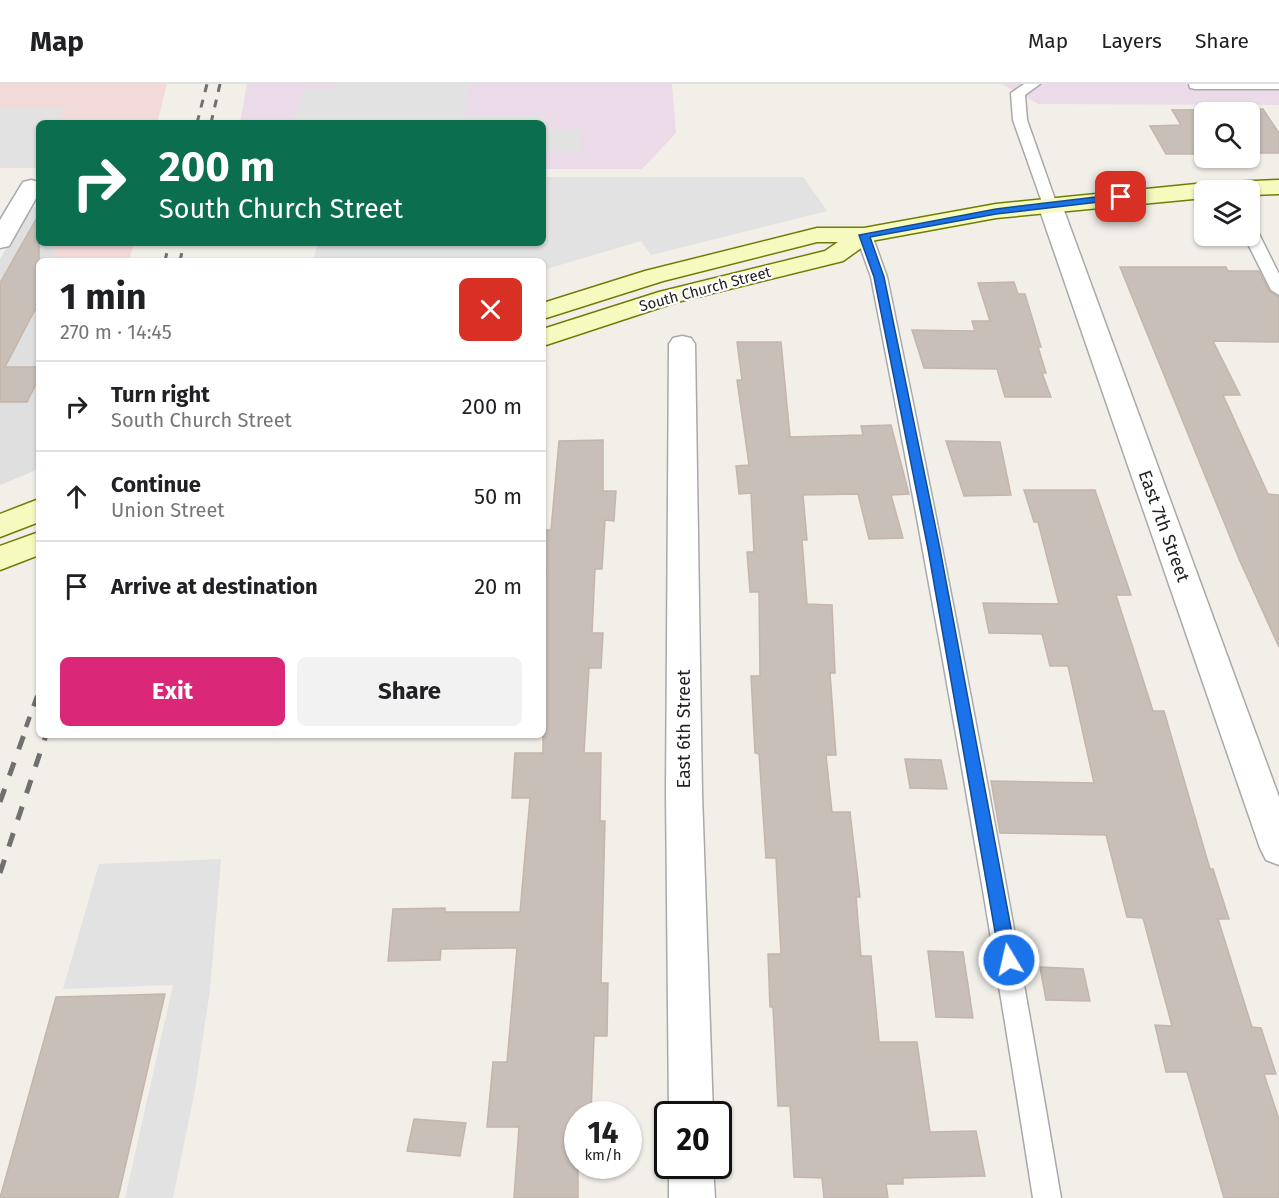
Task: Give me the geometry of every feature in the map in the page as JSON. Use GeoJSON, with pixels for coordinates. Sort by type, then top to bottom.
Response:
{"type":"FeatureCollection","features":[{"type":"Feature","properties":{"kind":"main road","name":"South Church Street"},"geometry":{"type":"LineString","coordinates":[[1260,188],[1279,187]]}},
{"type":"Feature","properties":{"kind":"main road","name":"South Church Street"},"geometry":{"type":"LineString","coordinates":[[546,310],[654,276],[817,235],[864,235],[943,220],[1050,205],[1194,192]]}},
{"type":"Feature","properties":{"kind":"main road","name":"South Church Street"},"geometry":{"type":"LineString","coordinates":[[546,337],[668,297],[834,256],[864,235]]}},
{"type":"Feature","properties":{"kind":"main road"},"geometry":{"type":"LineString","coordinates":[[0,526],[36,511]]}},
{"type":"Feature","properties":{"kind":"main road"},"geometry":{"type":"LineString","coordinates":[[0,559],[36,544]]}},
{"type":"Feature","properties":{"kind":"street"},"geometry":{"type":"LineString","coordinates":[[0,241],[27,187]]}},
{"type":"Feature","properties":{"kind":"street","name":"East 7th Street"},"geometry":{"type":"LineString","coordinates":[[1050,205],[1277,839]]}},
{"type":"Feature","properties":{"kind":"street","name":"East 6th Street"},"geometry":{"type":"LineString","coordinates":[[682,344],[684,793],[691,1101]]}},
{"type":"Feature","properties":{"kind":"street"},"geometry":{"type":"LineString","coordinates":[[691,1179],[692,1198]]}},
{"type":"Feature","properties":{"kind":"lane"},"geometry":{"type":"LineString","coordinates":[[1033,84],[1018,93],[1020,120],[1050,205]]}},
{"type":"Feature","properties":{"kind":"lane"},"geometry":{"type":"LineString","coordinates":[[1195,86],[1279,86]]}},
{"type":"Feature","properties":{"kind":"lane"},"geometry":{"type":"LineString","coordinates":[[864,235],[879,277],[934,549],[1005,938],[1047,1198]]}},
{"type":"Feature","properties":{"kind":"lane"},"geometry":{"type":"LineString","coordinates":[[1257,246],[1279,290]]}},
{"type":"Feature","properties":{"kind":"shaded area"},"geometry":{"type":"Polygon","coordinates":[[[0,84],[167,84],[158,120],[36,120],[36,168],[0,168],[0,84]]]}},
{"type":"Feature","properties":{"kind":"shaded area"},"geometry":{"type":"Polygon","coordinates":[[[247,84],[672,84],[676,133],[642,169],[546,169],[546,120],[241,120],[247,84]]]}},
{"type":"Feature","properties":{"kind":"shaded area"},"geometry":{"type":"Polygon","coordinates":[[[338,84],[469,84],[464,115],[544,115],[544,120],[293,120],[305,90],[330,90],[338,84]]]}},
{"type":"Feature","properties":{"kind":"shaded area"},"geometry":{"type":"Polygon","coordinates":[[[1002,84],[1279,84],[1279,105],[1260,105],[1260,102],[1194,102],[1194,105],[1038,104],[1002,84]]]}},
{"type":"Feature","properties":{"kind":"shaded area"},"geometry":{"type":"Polygon","coordinates":[[[0,107],[65,108],[59,120],[36,120],[36,168],[0,166],[0,107]]]}},
{"type":"Feature","properties":{"kind":"shaded area"},"geometry":{"type":"Polygon","coordinates":[[[546,129],[581,129],[581,152],[546,152],[546,129]]]}},
{"type":"Feature","properties":{"kind":"shaded area"},"geometry":{"type":"Polygon","coordinates":[[[546,177],[803,177],[827,211],[651,255],[641,241],[546,269],[546,258],[314,258],[317,246],[546,246],[546,177]]]}},
{"type":"Feature","properties":{"kind":"shaded area"},"geometry":{"type":"Polygon","coordinates":[[[30,207],[36,207],[36,246],[58,246],[52,258],[36,258],[36,470],[0,485],[0,259],[30,207]]]}},
{"type":"Feature","properties":{"kind":"shaded area"},"geometry":{"type":"Polygon","coordinates":[[[58,246],[133,246],[130,258],[52,258],[58,246]]]}},
{"type":"Feature","properties":{"kind":"shaded area"},"geometry":{"type":"Polygon","coordinates":[[[221,859],[210,990],[195,1090],[173,1198],[125,1198],[173,985],[63,989],[99,864],[221,859]]]}},
{"type":"Feature","properties":{"kind":"building"},"geometry":{"type":"Polygon","coordinates":[[[1260,109],[1263,109],[1279,133],[1279,153],[1260,153],[1260,109]]]}},
{"type":"Feature","properties":{"kind":"building"},"geometry":{"type":"Polygon","coordinates":[[[1172,110],[1194,110],[1194,154],[1166,154],[1150,126],[1181,125],[1172,110]]]}},
{"type":"Feature","properties":{"kind":"building"},"geometry":{"type":"Polygon","coordinates":[[[36,219],[36,246],[39,246],[39,258],[36,258],[36,308],[5,367],[36,367],[36,384],[27,402],[0,402],[0,283],[36,219]]]}},
{"type":"Feature","properties":{"kind":"building"},"geometry":{"type":"Polygon","coordinates":[[[1120,267],[1226,267],[1228,271],[1259,271],[1269,291],[1279,297],[1279,342],[1213,341],[1240,395],[1223,395],[1268,494],[1279,495],[1279,647],[1239,559],[1120,267]]]}},
{"type":"Feature","properties":{"kind":"building"},"geometry":{"type":"Polygon","coordinates":[[[1014,282],[1018,294],[1025,294],[1041,347],[1038,347],[1046,373],[1042,373],[1051,397],[1005,397],[997,369],[924,368],[912,330],[975,331],[972,321],[990,321],[978,283],[1014,282]]]}},
{"type":"Feature","properties":{"kind":"building"},"geometry":{"type":"Polygon","coordinates":[[[737,342],[781,342],[790,437],[863,435],[861,426],[891,425],[909,494],[891,495],[903,538],[869,539],[858,494],[803,495],[807,540],[802,540],[807,604],[832,605],[835,673],[830,673],[836,755],[826,755],[832,812],[850,812],[860,897],[856,897],[861,956],[871,956],[879,1042],[917,1042],[930,1132],[976,1131],[985,1176],[903,1178],[903,1184],[886,1184],[888,1198],[824,1198],[822,1178],[794,1177],[790,1106],[778,1106],[773,1007],[770,1007],[768,954],[781,954],[776,858],[766,858],[759,754],[755,753],[751,676],[760,676],[759,592],[750,592],[747,552],[754,552],[751,493],[739,494],[736,466],[749,465],[737,380],[742,380],[737,342]]]}},
{"type":"Feature","properties":{"kind":"building"},"geometry":{"type":"Polygon","coordinates":[[[603,440],[603,491],[616,491],[614,521],[605,520],[602,569],[595,569],[592,633],[603,633],[601,668],[589,668],[584,753],[601,753],[600,821],[605,821],[601,983],[608,983],[607,1036],[594,1036],[592,1101],[564,1101],[564,1179],[578,1179],[578,1198],[514,1198],[519,1127],[487,1127],[493,1062],[507,1062],[517,948],[441,949],[440,960],[388,961],[393,909],[445,908],[445,912],[520,912],[530,798],[512,798],[515,753],[543,753],[543,738],[546,738],[546,530],[551,530],[559,441],[603,440]]]}},
{"type":"Feature","properties":{"kind":"building"},"geometry":{"type":"Polygon","coordinates":[[[946,441],[1000,442],[1011,495],[964,496],[946,441]]]}},
{"type":"Feature","properties":{"kind":"building"},"geometry":{"type":"Polygon","coordinates":[[[1024,490],[1095,490],[1131,595],[1116,595],[1153,711],[1164,711],[1210,869],[1213,869],[1229,919],[1218,919],[1252,1027],[1261,1028],[1276,1074],[1264,1074],[1279,1119],[1279,1198],[1224,1198],[1187,1072],[1166,1072],[1155,1025],[1172,1026],[1143,918],[1127,917],[1106,835],[1000,833],[991,781],[1094,783],[1068,666],[1050,666],[1042,634],[989,633],[983,603],[1059,604],[1038,522],[1034,522],[1024,490]]]}},
{"type":"Feature","properties":{"kind":"building"},"geometry":{"type":"Polygon","coordinates":[[[905,759],[941,760],[947,789],[910,788],[905,759]]]}},
{"type":"Feature","properties":{"kind":"building"},"geometry":{"type":"Polygon","coordinates":[[[928,951],[963,952],[973,1018],[936,1017],[928,951]]]}},
{"type":"Feature","properties":{"kind":"building"},"geometry":{"type":"Polygon","coordinates":[[[1040,967],[1083,969],[1090,1001],[1046,1000],[1040,967]]]}},
{"type":"Feature","properties":{"kind":"building"},"geometry":{"type":"Polygon","coordinates":[[[165,994],[118,1198],[0,1198],[56,997],[165,994]]]}},
{"type":"Feature","properties":{"kind":"building"},"geometry":{"type":"Polygon","coordinates":[[[414,1119],[466,1123],[460,1156],[407,1151],[414,1119]]]}},
{"type":"Feature","properties":{"kind":"railway"},"geometry":{"type":"LineString","coordinates":[[198,120],[207,84]]}},
{"type":"Feature","properties":{"kind":"railway"},"geometry":{"type":"LineString","coordinates":[[212,120],[220,84]]}},
{"type":"Feature","properties":{"kind":"railway"},"geometry":{"type":"LineString","coordinates":[[166,258],[168,246]]}},
{"type":"Feature","properties":{"kind":"railway"},"geometry":{"type":"LineString","coordinates":[[181,258],[183,246]]}},
{"type":"Feature","properties":{"kind":"railway"},"geometry":{"type":"LineString","coordinates":[[26,727],[36,699]]}},
{"type":"Feature","properties":{"kind":"railway"},"geometry":{"type":"LineString","coordinates":[[0,802],[27,726]]}},
{"type":"Feature","properties":{"kind":"railway"},"geometry":{"type":"LineString","coordinates":[[0,873],[45,738]]}},
{"type":"Feature","properties":{"kind":"route"},"geometry":{"type":"LineString","coordinates":[[1009,960],[934,549],[879,277],[872,252],[864,235],[921,223],[1121,197]]}}]}
